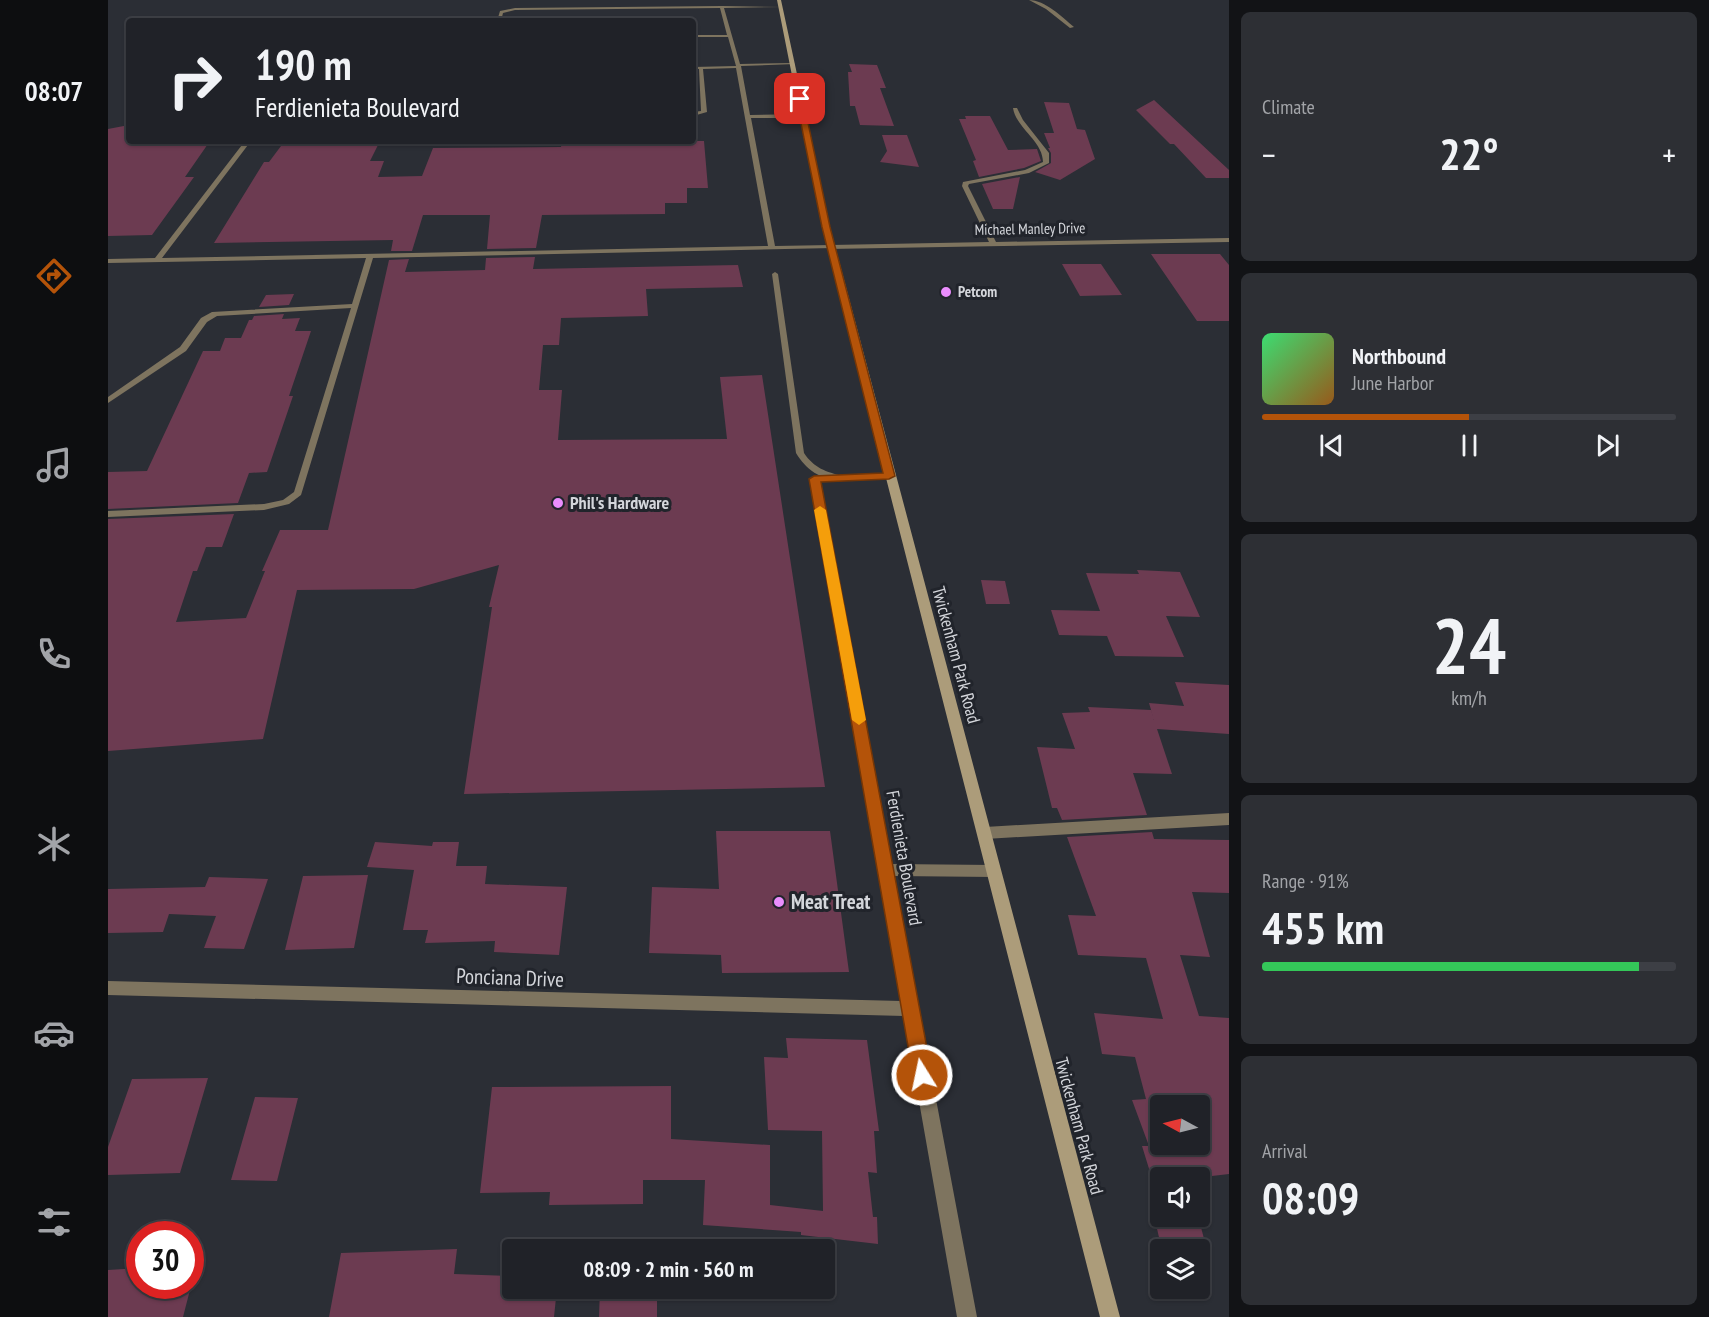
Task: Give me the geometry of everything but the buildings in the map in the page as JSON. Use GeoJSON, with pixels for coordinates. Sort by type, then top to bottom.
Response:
{"type":"FeatureCollection","features":[{"type":"Feature","properties":{"kind":"main road","name":"Twickenham Park Road"},"geometry":{"type":"LineString","coordinates":[[780,3],[831,247],[1110,1317]]}},
{"type":"Feature","properties":{"kind":"street"},"geometry":{"type":"LineString","coordinates":[[1188,0],[1200,2]]}},
{"type":"Feature","properties":{"kind":"street"},"geometry":{"type":"LineString","coordinates":[[993,243],[965,186],[966,182],[1027,172],[1046,162],[1047,158],[1046,153],[1020,120],[1015,109]]}},
{"type":"Feature","properties":{"kind":"street","name":"Michael Manley Drive"},"geometry":{"type":"LineString","coordinates":[[831,247],[1229,240]]}},
{"type":"Feature","properties":{"kind":"street","name":"Ferdienieta Boulevard"},"geometry":{"type":"LineString","coordinates":[[889,476],[814,479],[967,1317]]}},
{"type":"Feature","properties":{"kind":"street"},"geometry":{"type":"LineString","coordinates":[[985,833],[1229,819]]}},
{"type":"Feature","properties":{"kind":"street"},"geometry":{"type":"LineString","coordinates":[[887,870],[994,871]]}},
{"type":"Feature","properties":{"kind":"street","name":"Ponciana Drive"},"geometry":{"type":"LineString","coordinates":[[108,988],[910,1009]]}},
{"type":"Feature","properties":{"kind":"lane"},"geometry":{"type":"LineString","coordinates":[[1031,0],[1047,8],[1072,27]]}},
{"type":"Feature","properties":{"kind":"lane"},"geometry":{"type":"LineString","coordinates":[[500,18],[501,12],[515,9],[722,7],[780,3]]}},
{"type":"Feature","properties":{"kind":"lane"},"geometry":{"type":"LineString","coordinates":[[722,7],[738,66],[772,248]]}},
{"type":"Feature","properties":{"kind":"lane"},"geometry":{"type":"LineString","coordinates":[[696,36],[730,36]]}},
{"type":"Feature","properties":{"kind":"lane"},"geometry":{"type":"LineString","coordinates":[[696,68],[793,64]]}},
{"type":"Feature","properties":{"kind":"lane"},"geometry":{"type":"LineString","coordinates":[[696,113],[704,112],[701,68]]}},
{"type":"Feature","properties":{"kind":"lane"},"geometry":{"type":"LineString","coordinates":[[747,117],[803,116]]}},
{"type":"Feature","properties":{"kind":"lane"},"geometry":{"type":"LineString","coordinates":[[156,261],[246,144]]}},
{"type":"Feature","properties":{"kind":"lane"},"geometry":{"type":"LineString","coordinates":[[108,261],[831,247]]}},
{"type":"Feature","properties":{"kind":"lane"},"geometry":{"type":"LineString","coordinates":[[108,514],[264,507],[286,502],[298,493],[370,256]]}},
{"type":"Feature","properties":{"kind":"lane"},"geometry":{"type":"LineString","coordinates":[[775,274],[800,453],[807,465],[823,474],[840,478]]}},
{"type":"Feature","properties":{"kind":"lane"},"geometry":{"type":"LineString","coordinates":[[108,401],[183,349],[204,320],[214,314],[356,306]]}},
{"type":"Feature","properties":{"kind":"slow traffic"},"geometry":{"type":"LineString","coordinates":[[820,510],[859,720]]}},
{"type":"Feature","properties":{"kind":"place","name":"Petcom"},"geometry":{"type":"Point","coordinates":[946,292]}},
{"type":"Feature","properties":{"kind":"place","name":"Phil's Hardware"},"geometry":{"type":"Point","coordinates":[558,503]}},
{"type":"Feature","properties":{"kind":"place","name":"Meat Treat"},"geometry":{"type":"Point","coordinates":[779,902]}},
{"type":"Feature","properties":{"kind":"route"},"geometry":{"type":"LineString","coordinates":[[800,99],[826,227],[889,476],[814,479],[887,870],[922,1075]]}}]}
